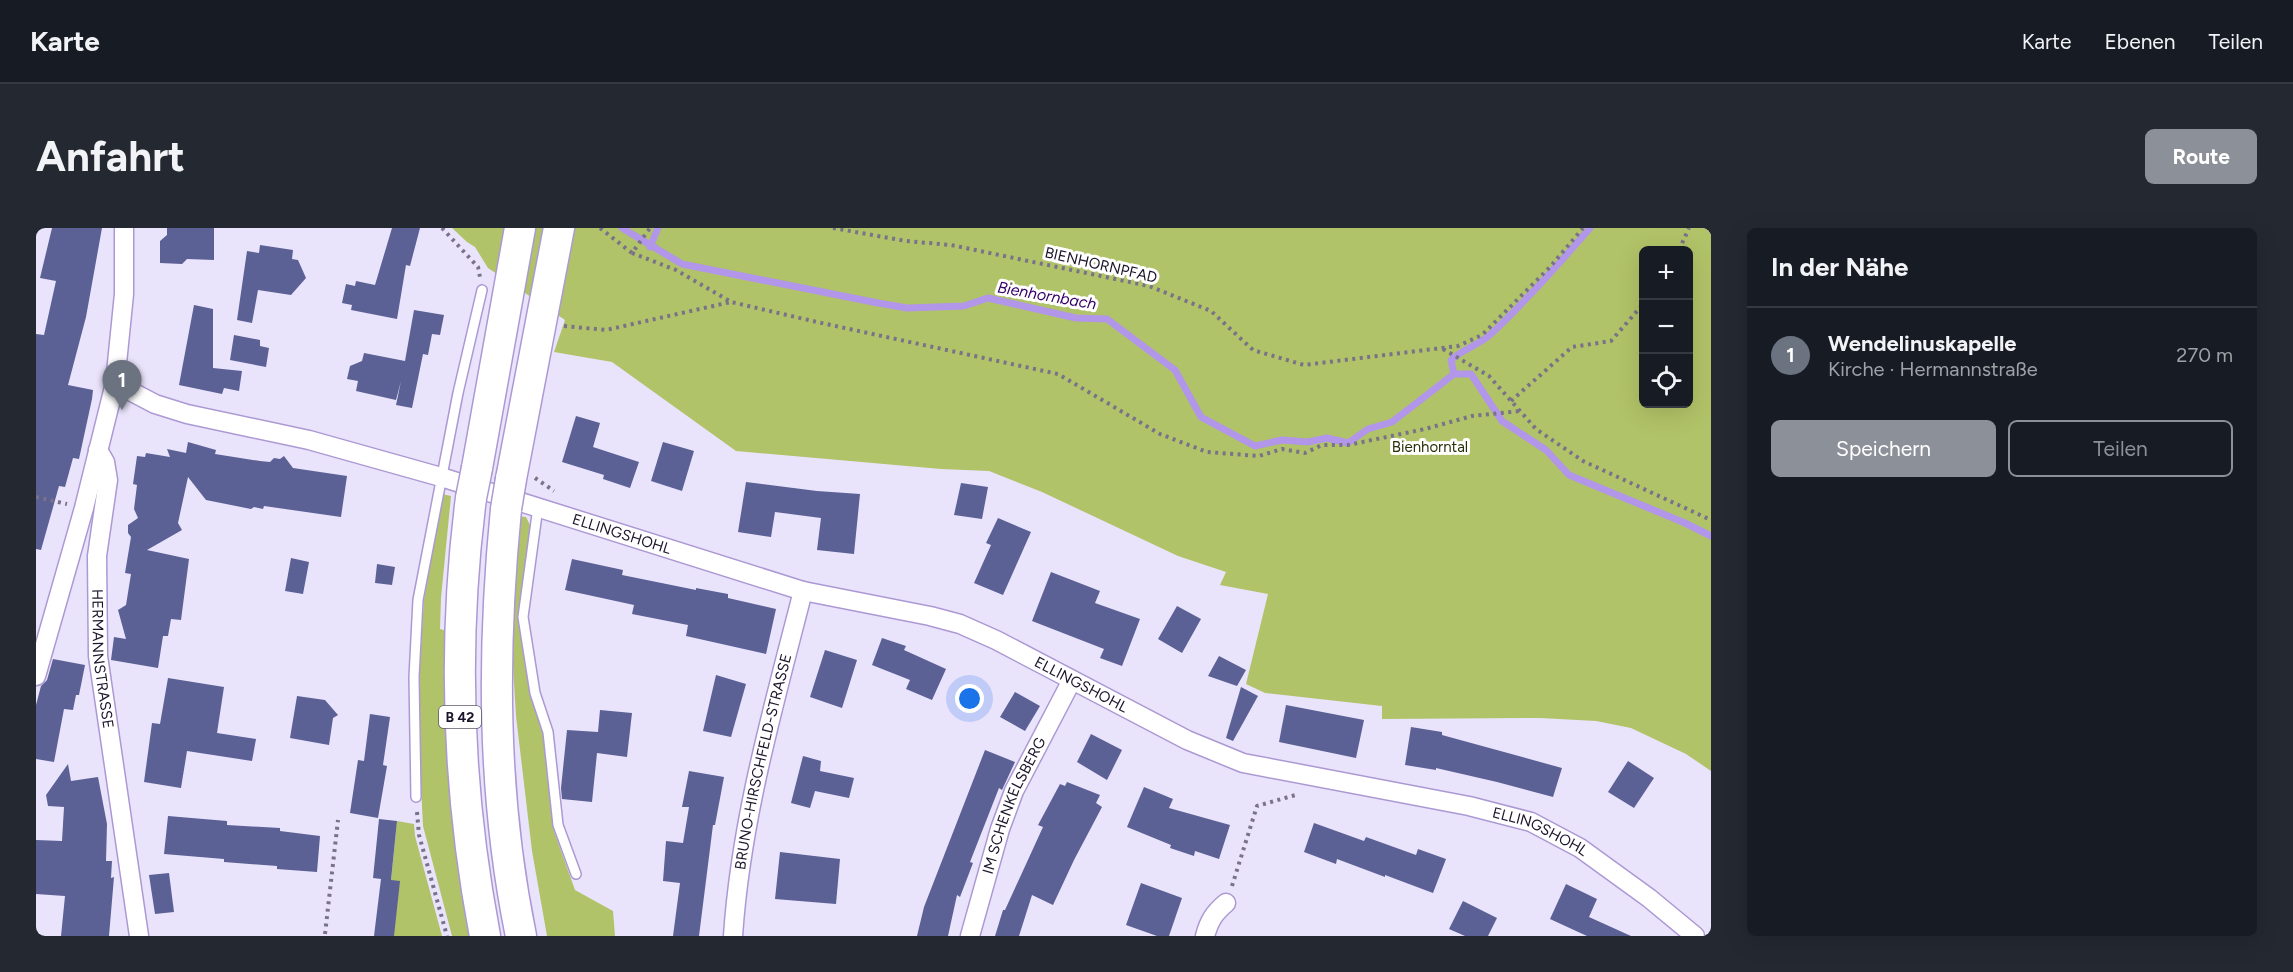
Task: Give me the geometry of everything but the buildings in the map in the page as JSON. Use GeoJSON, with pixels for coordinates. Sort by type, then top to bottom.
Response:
{"type":"FeatureCollection","features":[{"type":"Feature","properties":{"kind":"highway","name":"B 42"},"geometry":{"type":"LineString","coordinates":[[485,936],[475,884],[463,788],[458,668],[460,590],[471,498],[477,468],[496,286],[520,228]]}},
{"type":"Feature","properties":{"kind":"highway","name":"B 42"},"geometry":{"type":"LineString","coordinates":[[521,936],[509,873],[504,830],[496,699],[496,639],[506,509],[520,477],[549,315],[559,228]]}},
{"type":"Feature","properties":{"kind":"street"},"geometry":{"type":"LineString","coordinates":[[36,676],[84,508],[115,383],[124,294],[124,228]]}},
{"type":"Feature","properties":{"kind":"street","name":"ELLINGSHOHL"},"geometry":{"type":"LineString","coordinates":[[115,383],[155,404],[187,414],[309,440],[441,477],[803,591],[960,624],[996,640],[1187,740],[1230,759],[1469,806],[1517,818],[1545,828],[1580,848],[1626,880],[1695,936]]}},
{"type":"Feature","properties":{"kind":"street","name":"HERMANNSTRASSE"},"geometry":{"type":"LineString","coordinates":[[98,450],[105,462],[108,480],[96,556],[98,656],[139,936]]}},
{"type":"Feature","properties":{"kind":"street","name":"BRUNO-HIRSCHFELD-STRASSE"},"geometry":{"type":"LineString","coordinates":[[734,936],[737,890],[747,823],[762,753],[803,591]]}},
{"type":"Feature","properties":{"kind":"street","name":"IM SCHENKELSBERG"},"geometry":{"type":"LineString","coordinates":[[970,936],[1000,829],[1014,791],[1072,680]]}},
{"type":"Feature","properties":{"kind":"street"},"geometry":{"type":"LineString","coordinates":[[1205,936],[1210,920],[1226,903]]}},
{"type":"Feature","properties":{"kind":"lane"},"geometry":{"type":"LineString","coordinates":[[416,797],[414,677],[418,600],[458,393],[496,286]]}},
{"type":"Feature","properties":{"kind":"lane"},"geometry":{"type":"LineString","coordinates":[[538,507],[523,617],[535,693],[548,732],[558,825],[576,874]]}},
{"type":"Feature","properties":{"kind":"path"},"geometry":{"type":"LineString","coordinates":[[442,228],[478,267]]}},
{"type":"Feature","properties":{"kind":"path"},"geometry":{"type":"LineString","coordinates":[[600,228],[632,253],[676,270],[731,302],[1058,374],[1160,434],[1206,452],[1259,456],[1282,449],[1305,453],[1322,445],[1348,445],[1425,429],[1473,416],[1520,411]]}},
{"type":"Feature","properties":{"kind":"path"},"geometry":{"type":"LineString","coordinates":[[632,253],[650,228]]}},
{"type":"Feature","properties":{"kind":"path","name":"BIENHORNPFAD"},"geometry":{"type":"LineString","coordinates":[[834,228],[906,241],[951,245],[1149,286],[1211,310],[1253,350],[1304,365],[1458,346],[1482,334],[1550,267],[1583,228]]}},
{"type":"Feature","properties":{"kind":"path"},"geometry":{"type":"LineString","coordinates":[[1681,246],[1689,228]]}},
{"type":"Feature","properties":{"kind":"path"},"geometry":{"type":"LineString","coordinates":[[549,315],[606,330],[731,302]]}},
{"type":"Feature","properties":{"kind":"path"},"geometry":{"type":"LineString","coordinates":[[1511,401],[1572,347],[1611,341],[1639,309]]}},
{"type":"Feature","properties":{"kind":"path"},"geometry":{"type":"LineString","coordinates":[[1443,348],[1489,376],[1536,429],[1583,461],[1711,520]]}},
{"type":"Feature","properties":{"kind":"path"},"geometry":{"type":"LineString","coordinates":[[520,477],[558,495]]}},
{"type":"Feature","properties":{"kind":"path"},"geometry":{"type":"LineString","coordinates":[[36,497],[84,508]]}},
{"type":"Feature","properties":{"kind":"path"},"geometry":{"type":"LineString","coordinates":[[1236,875],[1257,806],[1302,793]]}},
{"type":"Feature","properties":{"kind":"path"},"geometry":{"type":"LineString","coordinates":[[416,797],[419,835],[447,936]]}},
{"type":"Feature","properties":{"kind":"path"},"geometry":{"type":"LineString","coordinates":[[325,934],[338,820]]}},
{"type":"Feature","properties":{"kind":"green space","name":"Bienhorntal"},"geometry":{"type":"Polygon","coordinates":[[[452,228],[1711,228],[1711,771],[1686,754],[1631,728],[1596,721],[1540,718],[1382,719],[1382,706],[1265,693],[1246,684],[1268,594],[1220,585],[1226,572],[1178,556],[1042,492],[989,471],[736,451],[612,362],[554,352],[565,320],[488,268],[475,247],[452,228]]]}},
{"type":"Feature","properties":{"kind":"green space"},"geometry":{"type":"Polygon","coordinates":[[[442,494],[451,496],[440,629],[447,631],[445,708],[447,754],[451,800],[471,936],[452,936],[423,826],[419,747],[419,676],[424,600],[442,494]]]}},
{"type":"Feature","properties":{"kind":"green space"},"geometry":{"type":"Polygon","coordinates":[[[518,516],[526,517],[531,527],[519,617],[533,703],[544,737],[554,831],[575,890],[613,911],[615,936],[547,936],[532,851],[516,716],[510,617],[518,516]]]}},
{"type":"Feature","properties":{"kind":"green space"},"geometry":{"type":"Polygon","coordinates":[[[397,821],[414,824],[415,836],[442,936],[394,936],[391,880],[397,821]]]}},
{"type":"Feature","properties":{"kind":"waterway","name":"Bienhornbach"},"geometry":{"type":"LineString","coordinates":[[622,228],[682,264],[878,303],[907,308],[964,306],[988,298],[1076,318],[1107,319],[1175,370],[1201,417],[1255,446],[1282,440],[1308,442],[1327,438],[1348,443],[1368,429],[1392,422],[1454,374],[1451,360],[1491,334],[1517,309],[1590,228]]}},
{"type":"Feature","properties":{"kind":"waterway"},"geometry":{"type":"LineString","coordinates":[[650,247],[658,228]]}},
{"type":"Feature","properties":{"kind":"waterway"},"geometry":{"type":"LineString","coordinates":[[1454,374],[1471,374],[1502,421],[1546,450],[1569,475],[1711,536]]}},
{"type":"Feature","properties":{"kind":"place","name":"Wendelinuskapelle"},"geometry":{"type":"Point","coordinates":[122,410]}}]}
